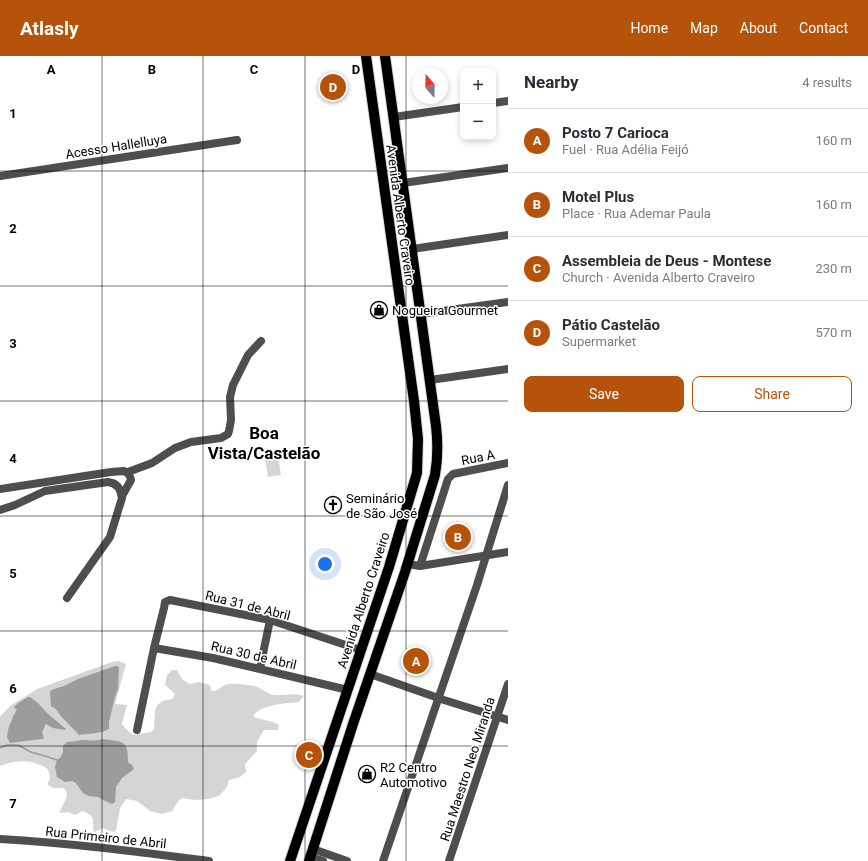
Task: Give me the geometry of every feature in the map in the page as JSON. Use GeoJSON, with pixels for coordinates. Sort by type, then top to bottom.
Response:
{"type":"FeatureCollection","features":[{"type":"Feature","properties":{"kind":"main road","name":"Avenida Alberto Craveiro"},"geometry":{"type":"LineString","coordinates":[[290,861],[348,690],[417,473],[418,439],[366,56]]}},
{"type":"Feature","properties":{"kind":"main road","name":"Avenida Alberto Craveiro"},"geometry":{"type":"LineString","coordinates":[[311,856],[354,721],[408,564],[435,475],[437,461],[438,438],[385,56]]}},
{"type":"Feature","properties":{"kind":"main road"},"geometry":{"type":"LineString","coordinates":[[391,558],[408,564]]}},
{"type":"Feature","properties":{"kind":"street"},"geometry":{"type":"LineString","coordinates":[[496,103],[508,101]]}},
{"type":"Feature","properties":{"kind":"street"},"geometry":{"type":"LineString","coordinates":[[394,117],[460,107]]}},
{"type":"Feature","properties":{"kind":"street","name":"Acesso Hallelluya"},"geometry":{"type":"LineString","coordinates":[[0,176],[237,140]]}},
{"type":"Feature","properties":{"kind":"street"},"geometry":{"type":"LineString","coordinates":[[403,183],[508,168]]}},
{"type":"Feature","properties":{"kind":"street"},"geometry":{"type":"LineString","coordinates":[[412,249],[508,235]]}},
{"type":"Feature","properties":{"kind":"street"},"geometry":{"type":"LineString","coordinates":[[421,314],[508,302]]}},
{"type":"Feature","properties":{"kind":"street"},"geometry":{"type":"LineString","coordinates":[[0,490],[112,472],[128,472],[152,463],[175,448],[191,442],[221,438],[228,434],[231,420],[230,397],[233,385],[248,355],[260,341]]}},
{"type":"Feature","properties":{"kind":"street"},"geometry":{"type":"LineString","coordinates":[[430,380],[508,369]]}},
{"type":"Feature","properties":{"kind":"street","name":"Rua A"},"geometry":{"type":"LineString","coordinates":[[420,566],[448,479],[453,474],[508,463]]}},
{"type":"Feature","properties":{"kind":"street"},"geometry":{"type":"LineString","coordinates":[[67,598],[110,537],[122,496],[130,482],[128,472]]}},
{"type":"Feature","properties":{"kind":"street"},"geometry":{"type":"LineString","coordinates":[[0,510],[15,505],[45,491],[105,482],[112,482],[115,484],[120,490],[122,496]]}},
{"type":"Feature","properties":{"kind":"street"},"geometry":{"type":"LineString","coordinates":[[383,861],[486,555],[508,485]]}},
{"type":"Feature","properties":{"kind":"street"},"geometry":{"type":"LineString","coordinates":[[408,564],[420,566],[508,552]]}},
{"type":"Feature","properties":{"kind":"street","name":"Rua 31 de Abril"},"geometry":{"type":"LineString","coordinates":[[154,648],[165,602],[174,600],[270,620],[360,650]]}},
{"type":"Feature","properties":{"kind":"street"},"geometry":{"type":"LineString","coordinates":[[260,668],[270,620]]}},
{"type":"Feature","properties":{"kind":"street"},"geometry":{"type":"LineString","coordinates":[[137,730],[154,648]]}},
{"type":"Feature","properties":{"kind":"street","name":"Rua 30 de Abril"},"geometry":{"type":"LineString","coordinates":[[154,648],[260,668],[348,690]]}},
{"type":"Feature","properties":{"kind":"street"},"geometry":{"type":"LineString","coordinates":[[370,674],[438,698],[508,720]]}},
{"type":"Feature","properties":{"kind":"street","name":"Rua Maestro Neo Miranda"},"geometry":{"type":"LineString","coordinates":[[449,861],[508,684]]}},
{"type":"Feature","properties":{"kind":"street","name":"Rua Primeiro de Abril"},"geometry":{"type":"LineString","coordinates":[[0,839],[209,861]]}},
{"type":"Feature","properties":{"kind":"street"},"geometry":{"type":"LineString","coordinates":[[311,856],[323,861]]}},
{"type":"Feature","properties":{"kind":"street"},"geometry":{"type":"LineString","coordinates":[[311,856],[347,861]]}},
{"type":"Feature","properties":{"kind":"shaded area"},"geometry":{"type":"Polygon","coordinates":[[[277,450],[281,475],[268,477],[264,453],[277,450]]]}},
{"type":"Feature","properties":{"kind":"shaded area"},"geometry":{"type":"Polygon","coordinates":[[[119,661],[126,664],[115,704],[127,705],[122,724],[133,735],[151,732],[154,729],[156,708],[161,702],[172,699],[175,694],[165,685],[167,675],[172,670],[177,670],[183,680],[190,684],[199,682],[210,685],[211,690],[213,691],[227,684],[239,684],[255,686],[269,694],[274,695],[296,694],[304,696],[299,702],[267,707],[256,712],[253,716],[279,725],[278,730],[264,730],[257,742],[257,751],[245,764],[246,772],[240,777],[229,780],[227,787],[219,796],[208,799],[194,800],[183,798],[179,800],[172,811],[162,814],[150,811],[137,801],[126,799],[120,808],[116,831],[112,832],[103,828],[94,832],[93,820],[88,813],[83,811],[75,815],[68,812],[60,813],[67,794],[64,788],[53,788],[48,785],[50,777],[46,768],[35,763],[25,761],[0,766],[0,717],[10,706],[37,689],[112,662],[119,661]]]}},
{"type":"Feature","properties":{"kind":"shaded area"},"geometry":{"type":"Polygon","coordinates":[[[118,666],[119,668],[118,689],[109,722],[109,729],[98,733],[79,735],[56,709],[51,706],[50,691],[118,666]]]}},
{"type":"Feature","properties":{"kind":"shaded area"},"geometry":{"type":"Polygon","coordinates":[[[28,697],[38,703],[47,713],[66,729],[53,728],[46,724],[42,732],[44,738],[10,743],[7,737],[10,724],[17,710],[14,707],[28,697]]]}},
{"type":"Feature","properties":{"kind":"shaded area"},"geometry":{"type":"Polygon","coordinates":[[[102,739],[123,743],[127,749],[128,762],[134,769],[122,778],[116,787],[115,802],[112,804],[98,797],[89,796],[83,793],[76,783],[72,781],[65,782],[57,777],[55,767],[57,760],[61,757],[63,752],[63,746],[67,742],[102,739]]]}},
{"type":"Feature","properties":{"kind":"waterway"},"geometry":{"type":"LineString","coordinates":[[0,748],[7,745],[18,745],[31,752],[57,760]]}},
{"type":"Feature","properties":{"kind":"place","name":"Pátio Castelão"},"geometry":{"type":"Point","coordinates":[333,87]}},
{"type":"Feature","properties":{"kind":"place","name":"Nogueira Gourmet"},"geometry":{"type":"Point","coordinates":[379,310]}},
{"type":"Feature","properties":{"kind":"place","name":"Seminário de São José"},"geometry":{"type":"Point","coordinates":[333,505]}},
{"type":"Feature","properties":{"kind":"place","name":"Motel Plus"},"geometry":{"type":"Point","coordinates":[458,537]}},
{"type":"Feature","properties":{"kind":"place","name":"Posto 7 Carioca"},"geometry":{"type":"Point","coordinates":[416,661]}},
{"type":"Feature","properties":{"kind":"place","name":"Assembleia de Deus - Montese"},"geometry":{"type":"Point","coordinates":[309,755]}},
{"type":"Feature","properties":{"kind":"place","name":"R2 Centro Automotivo"},"geometry":{"type":"Point","coordinates":[367,774]}},
{"type":"Feature","properties":{"kind":"district","name":"Boa Vista/Castelão"},"geometry":{"type":"Point","coordinates":[264,443]}}]}
